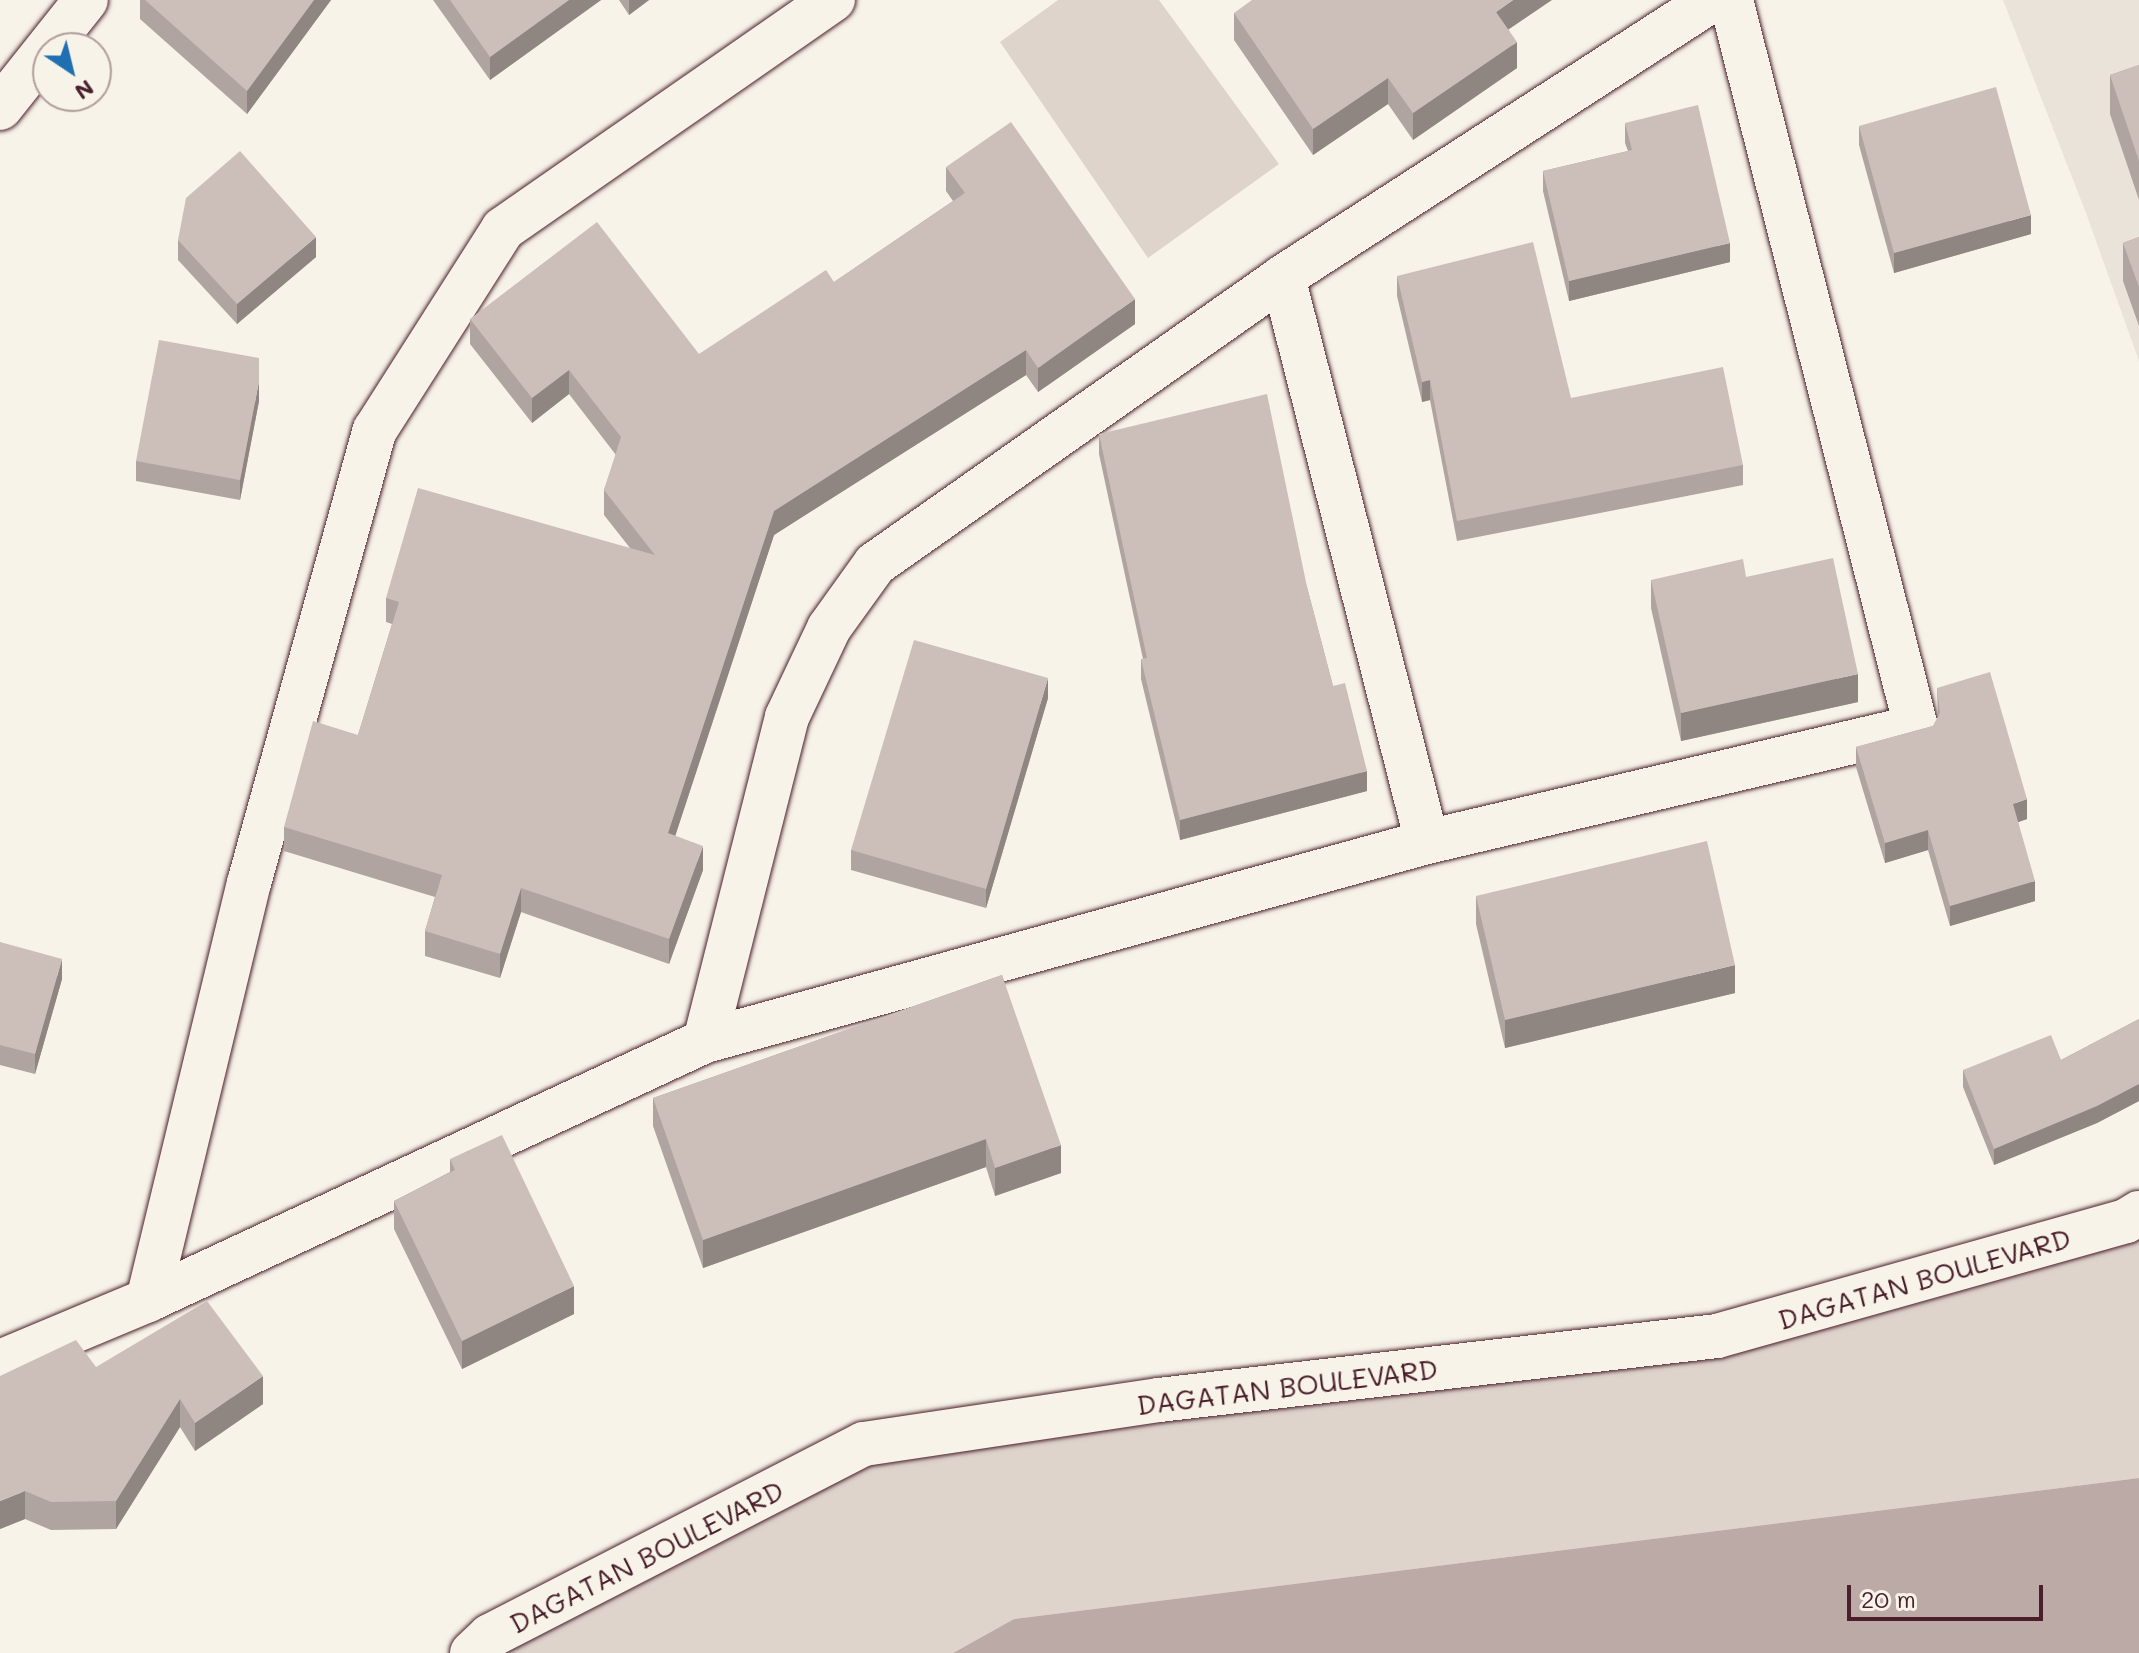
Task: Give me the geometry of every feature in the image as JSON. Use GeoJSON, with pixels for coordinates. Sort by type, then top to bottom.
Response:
{"type":"FeatureCollection","features":[{"type":"Feature","properties":{"kind":"street"},"geometry":{"type":"LineString","coordinates":[[0,108],[86,0]]}},
{"type":"Feature","properties":{"kind":"street"},"geometry":{"type":"LineString","coordinates":[[148,1300],[249,883],[375,430],[503,229],[833,0]]}},
{"type":"Feature","properties":{"kind":"street"},"geometry":{"type":"LineString","coordinates":[[705,1041],[787,717],[829,628],[875,564],[1283,277],[1712,0]]}},
{"type":"Feature","properties":{"kind":"street"},"geometry":{"type":"LineString","coordinates":[[0,1362],[148,1300],[705,1041],[1427,842],[1916,727],[1731,0]]}},
{"type":"Feature","properties":{"kind":"street"},"geometry":{"type":"LineString","coordinates":[[1283,277],[1427,842]]}},
{"type":"Feature","properties":{"kind":"street","name":"DAGATAN BOULEVARD"},"geometry":{"type":"LineString","coordinates":[[472,1653],[490,1636],[864,1444],[1159,1400],[1717,1336],[2111,1225],[2139,1213]]}},
{"type":"Feature","properties":{"kind":"shaded area"},"geometry":{"type":"Polygon","coordinates":[[[1058,0],[1159,0],[1279,164],[1148,258],[1000,42],[1058,0]]]}},
{"type":"Feature","properties":{"kind":"shaded area"},"geometry":{"type":"Polygon","coordinates":[[[2003,0],[2139,0],[2139,361],[2086,213],[2003,0]]]}},
{"type":"Feature","properties":{"kind":"shaded area"},"geometry":{"type":"Polygon","coordinates":[[[2139,1213],[2139,1478],[1014,1619],[953,1653],[472,1653],[864,1444],[1717,1336],[2139,1213]]]}},
{"type":"Feature","properties":{"kind":"shaded area"},"geometry":{"type":"Polygon","coordinates":[[[2139,1478],[2139,1653],[953,1653],[1014,1619],[2139,1478]]]}},
{"type":"Feature","properties":{"kind":"building"},"geometry":{"type":"Polygon","coordinates":[[[145,0],[314,0],[247,91],[145,0]]]}},
{"type":"Feature","properties":{"kind":"building"},"geometry":{"type":"Polygon","coordinates":[[[450,0],[569,0],[490,57],[450,0]]]}},
{"type":"Feature","properties":{"kind":"building"},"geometry":{"type":"Polygon","coordinates":[[[1252,0],[1513,0],[1496,12],[1517,42],[1413,113],[1388,78],[1313,129],[1234,13],[1252,0]]]}},
{"type":"Feature","properties":{"kind":"building"},"geometry":{"type":"Polygon","coordinates":[[[2139,65],[2139,161],[2110,75],[2139,65]]]}},
{"type":"Feature","properties":{"kind":"building"},"geometry":{"type":"Polygon","coordinates":[[[1996,87],[2031,215],[1894,253],[1859,126],[1996,87]]]}},
{"type":"Feature","properties":{"kind":"building"},"geometry":{"type":"Polygon","coordinates":[[[1698,105],[1730,243],[1569,281],[1543,171],[1632,150],[1625,123],[1698,105]]]}},
{"type":"Feature","properties":{"kind":"building"},"geometry":{"type":"Polygon","coordinates":[[[1011,122],[1135,299],[1038,368],[1026,350],[774,511],[668,833],[703,846],[669,939],[521,888],[500,954],[425,931],[442,875],[284,827],[313,721],[358,735],[399,602],[386,598],[418,488],[655,555],[604,490],[621,437],[569,370],[532,398],[470,319],[597,222],[699,354],[826,270],[834,282],[965,193],[946,167],[1011,122]]]}},
{"type":"Feature","properties":{"kind":"building"},"geometry":{"type":"Polygon","coordinates":[[[240,151],[316,237],[237,304],[178,240],[186,198],[240,151]]]}},
{"type":"Feature","properties":{"kind":"building"},"geometry":{"type":"Polygon","coordinates":[[[2139,237],[2139,287],[2123,243],[2139,237]]]}},
{"type":"Feature","properties":{"kind":"building"},"geometry":{"type":"Polygon","coordinates":[[[1533,242],[1571,398],[1723,367],[1743,465],[1457,521],[1430,380],[1422,382],[1397,276],[1533,242]]]}},
{"type":"Feature","properties":{"kind":"building"},"geometry":{"type":"Polygon","coordinates":[[[159,340],[259,358],[259,381],[240,480],[136,461],[159,340]]]}},
{"type":"Feature","properties":{"kind":"building"},"geometry":{"type":"Polygon","coordinates":[[[1267,394],[1307,587],[1333,686],[1345,683],[1367,771],[1180,820],[1141,659],[1147,658],[1099,434],[1267,394]]]}},
{"type":"Feature","properties":{"kind":"building"},"geometry":{"type":"Polygon","coordinates":[[[1833,558],[1858,674],[1681,713],[1651,580],[1743,559],[1746,577],[1833,558]]]}},
{"type":"Feature","properties":{"kind":"building"},"geometry":{"type":"Polygon","coordinates":[[[914,640],[1048,678],[986,889],[851,850],[914,640]]]}},
{"type":"Feature","properties":{"kind":"building"},"geometry":{"type":"Polygon","coordinates":[[[1990,672],[2027,799],[2013,804],[2035,881],[1950,906],[1928,830],[1885,843],[1856,747],[1933,726],[1940,713],[1937,688],[1990,672]]]}},
{"type":"Feature","properties":{"kind":"building"},"geometry":{"type":"Polygon","coordinates":[[[1707,841],[1735,965],[1505,1020],[1476,896],[1707,841]]]}},
{"type":"Feature","properties":{"kind":"building"},"geometry":{"type":"Polygon","coordinates":[[[0,942],[62,959],[35,1054],[0,1045],[0,942]]]}},
{"type":"Feature","properties":{"kind":"building"},"geometry":{"type":"Polygon","coordinates":[[[1002,975],[1061,1145],[995,1168],[986,1139],[703,1240],[653,1098],[1002,975]]]}},
{"type":"Feature","properties":{"kind":"building"},"geometry":{"type":"Polygon","coordinates":[[[2139,1019],[2139,1084],[2097,1106],[1994,1149],[1963,1070],[2051,1035],[2061,1060],[2139,1019]]]}},
{"type":"Feature","properties":{"kind":"building"},"geometry":{"type":"Polygon","coordinates":[[[502,1135],[574,1286],[462,1341],[394,1201],[455,1170],[450,1159],[502,1135]]]}},
{"type":"Feature","properties":{"kind":"building"},"geometry":{"type":"Polygon","coordinates":[[[207,1301],[263,1376],[195,1423],[180,1399],[116,1501],[51,1502],[25,1491],[0,1501],[0,1376],[76,1340],[96,1367],[207,1301]]]}}]}
